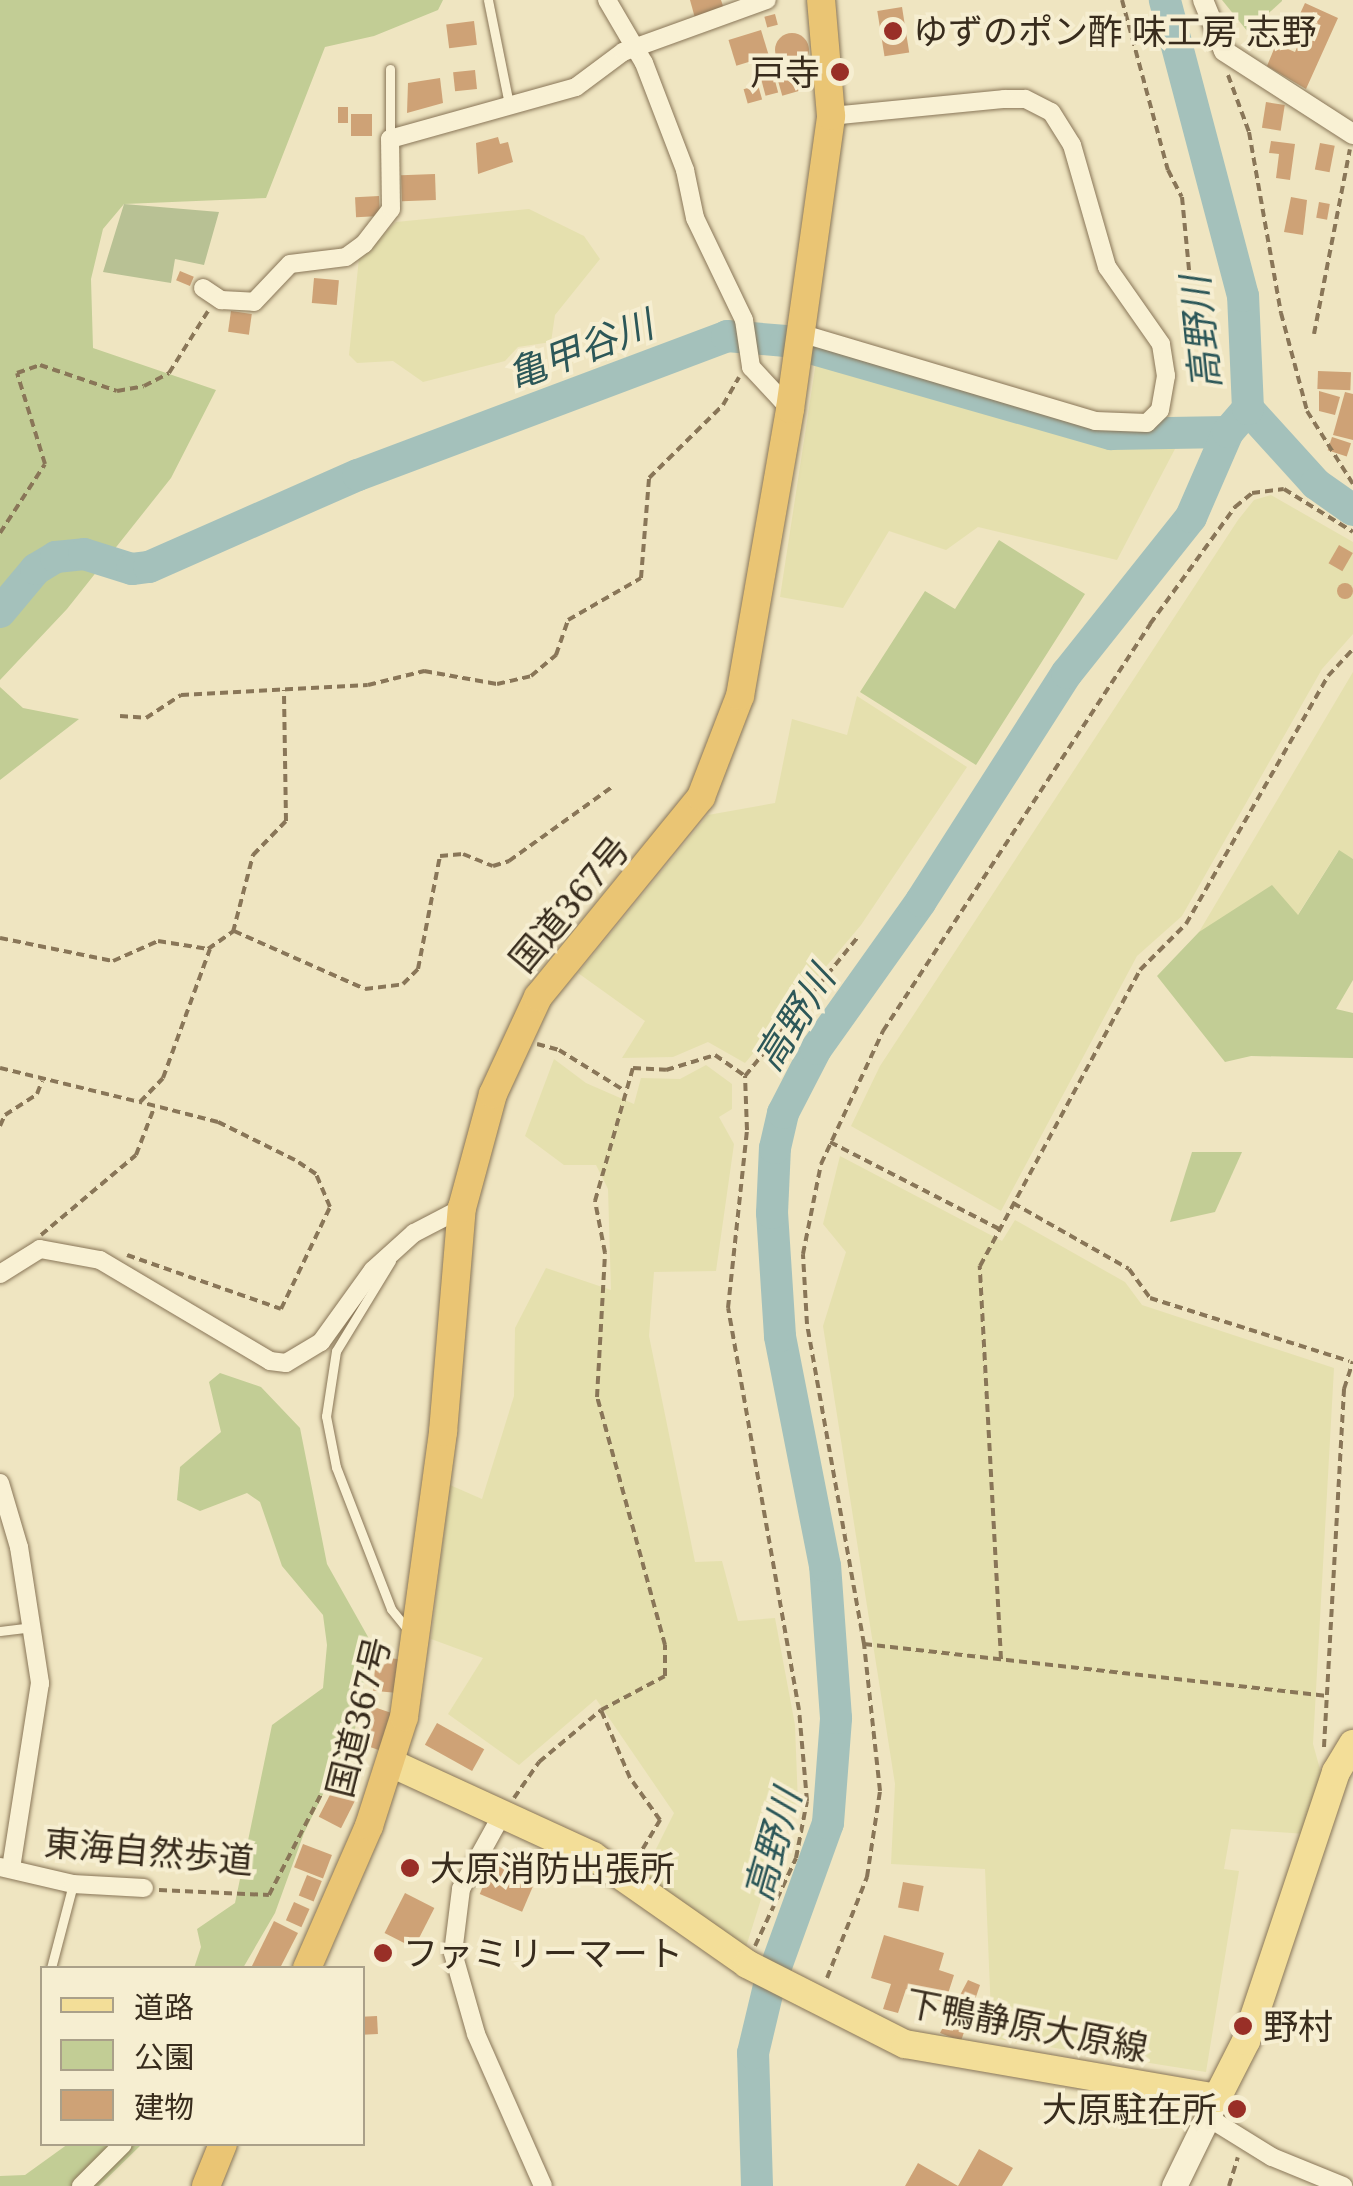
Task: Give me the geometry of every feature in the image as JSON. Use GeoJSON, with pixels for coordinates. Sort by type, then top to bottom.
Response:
{"type":"FeatureCollection","features":[{"type":"Feature","properties":{"kind":"highway","name":"国道367号"},"geometry":{"type":"LineString","coordinates":[[307,1966],[393,1764],[417,1641],[462,1208],[493,1094],[518,1040],[576,944],[669,842],[726,748],[790,409],[831,116],[821,0]]}},
{"type":"Feature","properties":{"kind":"highway"},"geometry":{"type":"LineString","coordinates":[[206,2186],[223,2146]]}},
{"type":"Feature","properties":{"kind":"main road"},"geometry":{"type":"LineString","coordinates":[[1174,2186],[1246,2041],[1336,1772],[1353,1744]]}},
{"type":"Feature","properties":{"kind":"main road","name":"下鴨静原大原線"},"geometry":{"type":"LineString","coordinates":[[393,1764],[511,1800],[750,1966],[905,2044],[1213,2108]]}},
{"type":"Feature","properties":{"kind":"street"},"geometry":{"type":"LineString","coordinates":[[608,0],[685,170],[695,218],[746,339],[751,366],[790,409]]}},
{"type":"Feature","properties":{"kind":"street"},"geometry":{"type":"LineString","coordinates":[[203,288],[221,300],[262,300],[290,264],[346,258],[364,244],[391,209],[390,139],[576,87],[632,49],[767,0]]}},
{"type":"Feature","properties":{"kind":"street"},"geometry":{"type":"LineString","coordinates":[[1203,0],[1224,50],[1351,128]]}},
{"type":"Feature","properties":{"kind":"street"},"geometry":{"type":"LineString","coordinates":[[799,346],[1095,421],[1148,423],[1160,410],[1166,376],[1161,344],[1107,267],[1072,145],[1050,112],[1004,99],[831,116]]}},
{"type":"Feature","properties":{"kind":"street"},"geometry":{"type":"LineString","coordinates":[[0,1274],[40,1249],[100,1260],[270,1360],[286,1362],[320,1342],[373,1270],[401,1244],[436,1216],[462,1208]]}},
{"type":"Feature","properties":{"kind":"street"},"geometry":{"type":"LineString","coordinates":[[2,1490],[33,1627],[40,1683],[6,1868]]}},
{"type":"Feature","properties":{"kind":"street"},"geometry":{"type":"LineString","coordinates":[[511,1800],[461,1889],[453,1952],[476,2034],[543,2186]]}},
{"type":"Feature","properties":{"kind":"street","name":"東海自然歩道"},"geometry":{"type":"LineString","coordinates":[[6,1868],[73,1884],[144,1888]]}},
{"type":"Feature","properties":{"kind":"street"},"geometry":{"type":"LineString","coordinates":[[1213,2108],[1244,2139],[1343,2186]]}},
{"type":"Feature","properties":{"kind":"street"},"geometry":{"type":"LineString","coordinates":[[81,2186],[120,2146]]}},
{"type":"Feature","properties":{"kind":"lane"},"geometry":{"type":"LineString","coordinates":[[488,0],[509,104]]}},
{"type":"Feature","properties":{"kind":"lane"},"geometry":{"type":"LineString","coordinates":[[390,69],[390,139]]}},
{"type":"Feature","properties":{"kind":"lane"},"geometry":{"type":"LineString","coordinates":[[401,1244],[336,1351],[326,1416],[336,1467],[390,1609],[417,1641]]}},
{"type":"Feature","properties":{"kind":"lane"},"geometry":{"type":"LineString","coordinates":[[0,1631],[33,1627]]}},
{"type":"Feature","properties":{"kind":"lane"},"geometry":{"type":"LineString","coordinates":[[52,1966],[73,1884]]}},
{"type":"Feature","properties":{"kind":"path"},"geometry":{"type":"LineString","coordinates":[[1122,0],[1168,170],[1182,197],[1190,280]]}},
{"type":"Feature","properties":{"kind":"path"},"geometry":{"type":"LineString","coordinates":[[1224,50],[1249,132],[1281,313],[1308,411],[1353,484]]}},
{"type":"Feature","properties":{"kind":"path"},"geometry":{"type":"LineString","coordinates":[[1314,334],[1351,128]]}},
{"type":"Feature","properties":{"kind":"path"},"geometry":{"type":"LineString","coordinates":[[0,533],[44,464],[16,373],[40,365],[117,391],[144,386],[169,373],[195,323],[221,300]]}},
{"type":"Feature","properties":{"kind":"path"},"geometry":{"type":"LineString","coordinates":[[120,716],[146,718],[180,695],[368,685],[424,671],[496,684],[531,676],[556,655],[568,620],[641,578],[650,478],[723,404],[746,339]]}},
{"type":"Feature","properties":{"kind":"path"},"geometry":{"type":"LineString","coordinates":[[814,1999],[867,1877],[876,1837],[880,1764],[864,1644],[807,1324],[808,1204],[830,1142],[883,1032],[1150,624],[1235,506],[1252,493],[1284,490],[1353,532]]}},
{"type":"Feature","properties":{"kind":"path"},"geometry":{"type":"LineString","coordinates":[[1001,1659],[980,1266],[1140,970],[1186,924],[1328,676],[1353,649]]}},
{"type":"Feature","properties":{"kind":"path"},"geometry":{"type":"LineString","coordinates":[[140,1102],[162,1078],[208,950],[234,931],[253,855],[286,821],[284,690]]}},
{"type":"Feature","properties":{"kind":"path"},"geometry":{"type":"LineString","coordinates":[[234,931],[365,988],[402,984],[418,969],[440,856],[463,854],[493,866],[509,861],[612,787]]}},
{"type":"Feature","properties":{"kind":"path"},"geometry":{"type":"LineString","coordinates":[[750,1966],[796,1858],[807,1801],[799,1710],[728,1308],[747,1130],[745,1076],[858,937]]}},
{"type":"Feature","properties":{"kind":"path"},"geometry":{"type":"LineString","coordinates":[[0,938],[112,961],[158,941],[208,950]]}},
{"type":"Feature","properties":{"kind":"path"},"geometry":{"type":"LineString","coordinates":[[518,1040],[559,1050],[626,1092]]}},
{"type":"Feature","properties":{"kind":"path"},"geometry":{"type":"LineString","coordinates":[[511,1800],[601,1710],[664,1676],[665,1645],[596,1397],[604,1252],[595,1201],[633,1068],[666,1070],[701,1055],[715,1055],[745,1076]]}},
{"type":"Feature","properties":{"kind":"path"},"geometry":{"type":"LineString","coordinates":[[0,1068],[218,1122],[316,1174],[330,1207],[281,1310],[134,1254],[100,1260]]}},
{"type":"Feature","properties":{"kind":"path"},"geometry":{"type":"LineString","coordinates":[[0,1126],[5,1114],[37,1094],[42,1081]]}},
{"type":"Feature","properties":{"kind":"path"},"geometry":{"type":"LineString","coordinates":[[40,1249],[42,1230],[136,1155],[155,1107]]}},
{"type":"Feature","properties":{"kind":"path"},"geometry":{"type":"LineString","coordinates":[[830,1142],[1000,1229]]}},
{"type":"Feature","properties":{"kind":"path"},"geometry":{"type":"LineString","coordinates":[[1014,1204],[1129,1269],[1150,1298],[1351,1361],[1325,1696],[1326,1768],[1336,1772]]}},
{"type":"Feature","properties":{"kind":"path"},"geometry":{"type":"LineString","coordinates":[[864,1644],[1325,1696]]}},
{"type":"Feature","properties":{"kind":"path"},"geometry":{"type":"LineString","coordinates":[[601,1710],[630,1778],[660,1820],[625,1878]]}},
{"type":"Feature","properties":{"kind":"path","name":"東海自然歩道"},"geometry":{"type":"LineString","coordinates":[[144,1888],[269,1895],[333,1771],[354,1762],[374,1770],[393,1764]]}},
{"type":"Feature","properties":{"kind":"path"},"geometry":{"type":"LineString","coordinates":[[1229,2186],[1244,2139]]}},
{"type":"Feature","properties":{"kind":"shaded area"},"geometry":{"type":"Polygon","coordinates":[[[529,209],[584,236],[600,259],[555,315],[551,342],[518,347],[505,361],[423,382],[393,361],[357,363],[349,355],[359,258],[396,222],[529,209]]]}},
{"type":"Feature","properties":{"kind":"shaded area"},"geometry":{"type":"Polygon","coordinates":[[[816,362],[1112,445],[1176,447],[1117,560],[978,527],[946,550],[889,531],[843,608],[780,597],[816,362]]]}},
{"type":"Feature","properties":{"kind":"shaded area"},"geometry":{"type":"Polygon","coordinates":[[[1271,495],[1353,542],[1353,634],[1322,669],[1182,916],[1137,956],[1001,1211],[851,1126],[880,1066],[1238,520],[1254,500],[1271,495]]]}},
{"type":"Feature","properties":{"kind":"shaded area"},"geometry":{"type":"Polygon","coordinates":[[[1353,672],[1353,859],[1338,851],[1297,916],[1199,932],[1353,672]]]}},
{"type":"Feature","properties":{"kind":"shaded area"},"geometry":{"type":"Polygon","coordinates":[[[857,696],[967,767],[861,925],[745,1063],[708,1042],[673,1057],[622,1058],[645,1021],[578,973],[708,815],[775,803],[792,719],[847,735],[857,696]]]}},
{"type":"Feature","properties":{"kind":"shaded area"},"geometry":{"type":"Polygon","coordinates":[[[554,1059],[586,1083],[634,1104],[641,1078],[680,1079],[706,1065],[732,1084],[732,1109],[719,1117],[734,1144],[716,1271],[654,1272],[649,1336],[695,1562],[722,1561],[738,1621],[775,1618],[795,1725],[798,1804],[761,1806],[769,1874],[746,1947],[643,1875],[674,1813],[596,1699],[519,1765],[448,1714],[483,1658],[431,1639],[450,1485],[482,1499],[514,1396],[515,1328],[546,1268],[611,1290],[608,1189],[596,1165],[564,1165],[525,1136],[554,1059]]]}},
{"type":"Feature","properties":{"kind":"shaded area"},"geometry":{"type":"Polygon","coordinates":[[[840,1156],[1002,1241],[1015,1220],[1125,1282],[1142,1305],[1334,1368],[1313,1744],[1323,1780],[1306,1834],[1231,1829],[1224,1869],[1239,1871],[1206,2072],[992,2038],[985,1869],[891,1864],[895,1784],[823,1326],[846,1252],[823,1224],[840,1156]]]}},
{"type":"Feature","properties":{"kind":"green space"},"geometry":{"type":"Polygon","coordinates":[[[0,0],[443,0],[438,10],[374,36],[325,47],[266,198],[124,204],[103,229],[91,279],[93,348],[216,390],[171,478],[67,609],[0,680],[0,0]]]}},
{"type":"Feature","properties":{"kind":"green space"},"geometry":{"type":"Polygon","coordinates":[[[1222,0],[1282,0],[1282,1],[1248,32],[1222,0]]]}},
{"type":"Feature","properties":{"kind":"green space"},"geometry":{"type":"Polygon","coordinates":[[[124,204],[219,212],[204,265],[175,259],[171,283],[103,272],[124,204]]]}},
{"type":"Feature","properties":{"kind":"green space"},"geometry":{"type":"Polygon","coordinates":[[[999,540],[1085,594],[976,765],[860,692],[925,591],[955,609],[999,540]]]}},
{"type":"Feature","properties":{"kind":"green space"},"geometry":{"type":"Polygon","coordinates":[[[0,687],[23,708],[79,719],[0,780],[0,687]]]}},
{"type":"Feature","properties":{"kind":"green space"},"geometry":{"type":"Polygon","coordinates":[[[1339,850],[1353,859],[1353,980],[1336,1009],[1353,1013],[1353,1058],[1251,1056],[1225,1062],[1157,976],[1199,932],[1272,885],[1298,915],[1339,850]]]}},
{"type":"Feature","properties":{"kind":"green space"},"geometry":{"type":"Polygon","coordinates":[[[1192,1152],[1242,1152],[1215,1212],[1170,1222],[1192,1152]]]}},
{"type":"Feature","properties":{"kind":"green space"},"geometry":{"type":"Polygon","coordinates":[[[220,1373],[261,1387],[300,1428],[327,1564],[372,1644],[355,1729],[304,1833],[275,1913],[244,1966],[195,1966],[201,1947],[197,1929],[235,1903],[272,1725],[323,1688],[327,1645],[323,1615],[282,1566],[260,1502],[247,1493],[200,1511],[177,1500],[180,1467],[221,1432],[209,1382],[220,1373]]]}},
{"type":"Feature","properties":{"kind":"green space"},"geometry":{"type":"Polygon","coordinates":[[[65,2146],[140,2146],[99,2186],[0,2186],[0,2176],[25,2175],[65,2146]]]}},
{"type":"Feature","properties":{"kind":"building"},"geometry":{"type":"Polygon","coordinates":[[[690,0],[721,0],[724,9],[695,18],[690,0]]]}},
{"type":"Feature","properties":{"kind":"building"},"geometry":{"type":"Polygon","coordinates":[[[1305,3],[1338,18],[1306,89],[1267,66],[1276,44],[1295,52],[1301,38],[1291,33],[1305,3]]]}},
{"type":"Feature","properties":{"kind":"building","name":"ゆずのポン酢 味工房 志野"},"geometry":{"type":"Polygon","coordinates":[[[902,7],[909,52],[885,56],[877,11],[902,7]]]}},
{"type":"Feature","properties":{"kind":"building"},"geometry":{"type":"Polygon","coordinates":[[[775,14],[778,25],[767,27],[764,17],[775,14]]]}},
{"type":"Feature","properties":{"kind":"building"},"geometry":{"type":"Polygon","coordinates":[[[474,21],[477,45],[449,48],[446,24],[474,21]]]}},
{"type":"Feature","properties":{"kind":"building"},"geometry":{"type":"Polygon","coordinates":[[[761,30],[769,56],[736,66],[728,40],[761,30]]]}},
{"type":"Feature","properties":{"kind":"building"},"geometry":{"type":"Polygon","coordinates":[[[792,33],[804,38],[809,50],[804,62],[792,67],[780,62],[775,50],[780,38],[792,33]]]}},
{"type":"Feature","properties":{"kind":"building"},"geometry":{"type":"Polygon","coordinates":[[[475,70],[477,89],[455,91],[453,72],[475,70]]]}},
{"type":"Feature","properties":{"kind":"building"},"geometry":{"type":"Polygon","coordinates":[[[803,70],[808,88],[782,96],[777,77],[803,70]]]}},
{"type":"Feature","properties":{"kind":"building"},"geometry":{"type":"Polygon","coordinates":[[[774,77],[778,92],[766,96],[761,80],[774,77]]]}},
{"type":"Feature","properties":{"kind":"building"},"geometry":{"type":"Polygon","coordinates":[[[440,78],[443,103],[407,113],[408,83],[440,78]]]}},
{"type":"Feature","properties":{"kind":"building"},"geometry":{"type":"Polygon","coordinates":[[[758,85],[762,99],[748,104],[744,89],[758,85]]]}},
{"type":"Feature","properties":{"kind":"building"},"geometry":{"type":"Polygon","coordinates":[[[1266,102],[1285,105],[1281,131],[1262,128],[1266,102]]]}},
{"type":"Feature","properties":{"kind":"building"},"geometry":{"type":"Polygon","coordinates":[[[338,107],[348,107],[348,123],[338,123],[338,107]]]}},
{"type":"Feature","properties":{"kind":"building"},"geometry":{"type":"Polygon","coordinates":[[[351,114],[372,114],[372,136],[351,136],[351,114]]]}},
{"type":"Feature","properties":{"kind":"building"},"geometry":{"type":"Polygon","coordinates":[[[498,137],[500,144],[508,142],[513,162],[478,174],[476,143],[498,137]]]}},
{"type":"Feature","properties":{"kind":"building"},"geometry":{"type":"Polygon","coordinates":[[[1271,141],[1295,144],[1290,180],[1276,178],[1279,154],[1269,153],[1271,141]]]}},
{"type":"Feature","properties":{"kind":"building"},"geometry":{"type":"Polygon","coordinates":[[[1320,143],[1335,146],[1330,172],[1315,170],[1320,143]]]}},
{"type":"Feature","properties":{"kind":"building"},"geometry":{"type":"Polygon","coordinates":[[[435,174],[436,200],[402,201],[401,175],[435,174]]]}},
{"type":"Feature","properties":{"kind":"building"},"geometry":{"type":"Polygon","coordinates":[[[379,196],[380,216],[356,217],[355,197],[379,196]]]}},
{"type":"Feature","properties":{"kind":"building"},"geometry":{"type":"Polygon","coordinates":[[[1291,197],[1307,200],[1303,235],[1284,232],[1291,197]]]}},
{"type":"Feature","properties":{"kind":"building"},"geometry":{"type":"Polygon","coordinates":[[[1319,202],[1330,204],[1327,220],[1316,218],[1319,202]]]}},
{"type":"Feature","properties":{"kind":"building"},"geometry":{"type":"Polygon","coordinates":[[[180,271],[194,277],[190,286],[176,280],[180,271]]]}},
{"type":"Feature","properties":{"kind":"building"},"geometry":{"type":"Polygon","coordinates":[[[314,278],[339,280],[337,305],[312,303],[314,278]]]}},
{"type":"Feature","properties":{"kind":"building"},"geometry":{"type":"Polygon","coordinates":[[[231,311],[252,314],[249,335],[228,332],[231,311]]]}},
{"type":"Feature","properties":{"kind":"building"},"geometry":{"type":"Polygon","coordinates":[[[1318,371],[1351,372],[1350,390],[1317,389],[1318,371]]]}},
{"type":"Feature","properties":{"kind":"building"},"geometry":{"type":"Polygon","coordinates":[[[1319,391],[1340,397],[1335,415],[1319,411],[1319,391]]]}},
{"type":"Feature","properties":{"kind":"building"},"geometry":{"type":"Polygon","coordinates":[[[1345,392],[1353,394],[1353,440],[1333,435],[1345,392]]]}},
{"type":"Feature","properties":{"kind":"building"},"geometry":{"type":"Polygon","coordinates":[[[1332,437],[1351,443],[1347,456],[1328,450],[1332,437]]]}},
{"type":"Feature","properties":{"kind":"building"},"geometry":{"type":"Polygon","coordinates":[[[1339,545],[1353,553],[1342,571],[1328,563],[1339,545]]]}},
{"type":"Feature","properties":{"kind":"building"},"geometry":{"type":"Polygon","coordinates":[[[1345,583],[1353,591],[1345,599],[1337,591],[1345,583]]]}},
{"type":"Feature","properties":{"kind":"building"},"geometry":{"type":"Polygon","coordinates":[[[376,1657],[401,1659],[398,1693],[373,1691],[376,1657]]]}},
{"type":"Feature","properties":{"kind":"building"},"geometry":{"type":"Polygon","coordinates":[[[371,1706],[394,1714],[381,1751],[358,1743],[371,1706]]]}},
{"type":"Feature","properties":{"kind":"building"},"geometry":{"type":"Polygon","coordinates":[[[437,1723],[484,1749],[472,1771],[425,1745],[437,1723]]]}},
{"type":"Feature","properties":{"kind":"building"},"geometry":{"type":"Polygon","coordinates":[[[336,1783],[358,1794],[341,1828],[319,1817],[336,1783]]]}},
{"type":"Feature","properties":{"kind":"building"},"geometry":{"type":"Polygon","coordinates":[[[303,1844],[332,1855],[323,1878],[294,1867],[303,1844]]]}},
{"type":"Feature","properties":{"kind":"building"},"geometry":{"type":"Polygon","coordinates":[[[495,1858],[537,1876],[522,1912],[480,1894],[495,1858]]]}},
{"type":"Feature","properties":{"kind":"building"},"geometry":{"type":"Polygon","coordinates":[[[307,1875],[322,1881],[314,1901],[299,1895],[307,1875]]]}},
{"type":"Feature","properties":{"kind":"building"},"geometry":{"type":"Polygon","coordinates":[[[903,1882],[924,1886],[919,1912],[898,1908],[903,1882]]]}},
{"type":"Feature","properties":{"kind":"building"},"geometry":{"type":"Polygon","coordinates":[[[405,1893],[434,1908],[414,1948],[385,1933],[405,1893]]]}},
{"type":"Feature","properties":{"kind":"building"},"geometry":{"type":"Polygon","coordinates":[[[294,1902],[310,1909],[301,1927],[286,1920],[294,1902]]]}},
{"type":"Feature","properties":{"kind":"building"},"geometry":{"type":"Polygon","coordinates":[[[274,1921],[298,1933],[281,1966],[252,1966],[274,1921]]]}},
{"type":"Feature","properties":{"kind":"building"},"geometry":{"type":"Polygon","coordinates":[[[884,1935],[944,1953],[939,1970],[954,1975],[945,2003],[906,1989],[898,2013],[883,2009],[891,1984],[871,1978],[884,1935]]]}},
{"type":"Feature","properties":{"kind":"building"},"geometry":{"type":"Polygon","coordinates":[[[968,1980],[980,1985],[961,2041],[940,2033],[968,1980]]]}},
{"type":"Feature","properties":{"kind":"building"},"geometry":{"type":"Polygon","coordinates":[[[377,2016],[378,2034],[365,2035],[365,2017],[377,2016]]]}},
{"type":"Feature","properties":{"kind":"building"},"geometry":{"type":"Polygon","coordinates":[[[979,2149],[1013,2168],[1002,2186],[958,2186],[979,2149]]]}},
{"type":"Feature","properties":{"kind":"building"},"geometry":{"type":"Polygon","coordinates":[[[918,2163],[958,2186],[905,2186],[918,2163]]]}},
{"type":"Feature","properties":{"kind":"waterway","name":"高野川"},"geometry":{"type":"LineString","coordinates":[[757,2186],[753,2053],[769,1986],[828,1823],[836,1718],[825,1566],[780,1336],[772,1213],[775,1148],[783,1113],[816,1049],[921,901],[1067,673],[1191,517],[1228,432],[1248,409],[1243,296],[1165,0]]}},
{"type":"Feature","properties":{"kind":"waterway","name":"亀甲谷川"},"geometry":{"type":"LineString","coordinates":[[0,612],[36,569],[56,557],[84,554],[132,569],[149,567],[358,475],[727,336],[786,341],[1111,434],[1228,432]]}},
{"type":"Feature","properties":{"kind":"waterway"},"geometry":{"type":"LineString","coordinates":[[1248,409],[1316,484],[1353,510]]}},
{"type":"Feature","properties":{"kind":"place","name":"ゆずのポン酢 味工房 志野"},"geometry":{"type":"Point","coordinates":[893,31]}},
{"type":"Feature","properties":{"kind":"place","name":"戸寺"},"geometry":{"type":"Point","coordinates":[840,72]}},
{"type":"Feature","properties":{"kind":"place","name":"大原消防出張所"},"geometry":{"type":"Point","coordinates":[410,1868]}},
{"type":"Feature","properties":{"kind":"place","name":"ファミリーマート"},"geometry":{"type":"Point","coordinates":[383,1953]}},
{"type":"Feature","properties":{"kind":"place","name":"野村"},"geometry":{"type":"Point","coordinates":[1243,2026]}},
{"type":"Feature","properties":{"kind":"place","name":"大原駐在所"},"geometry":{"type":"Point","coordinates":[1237,2109]}}]}
